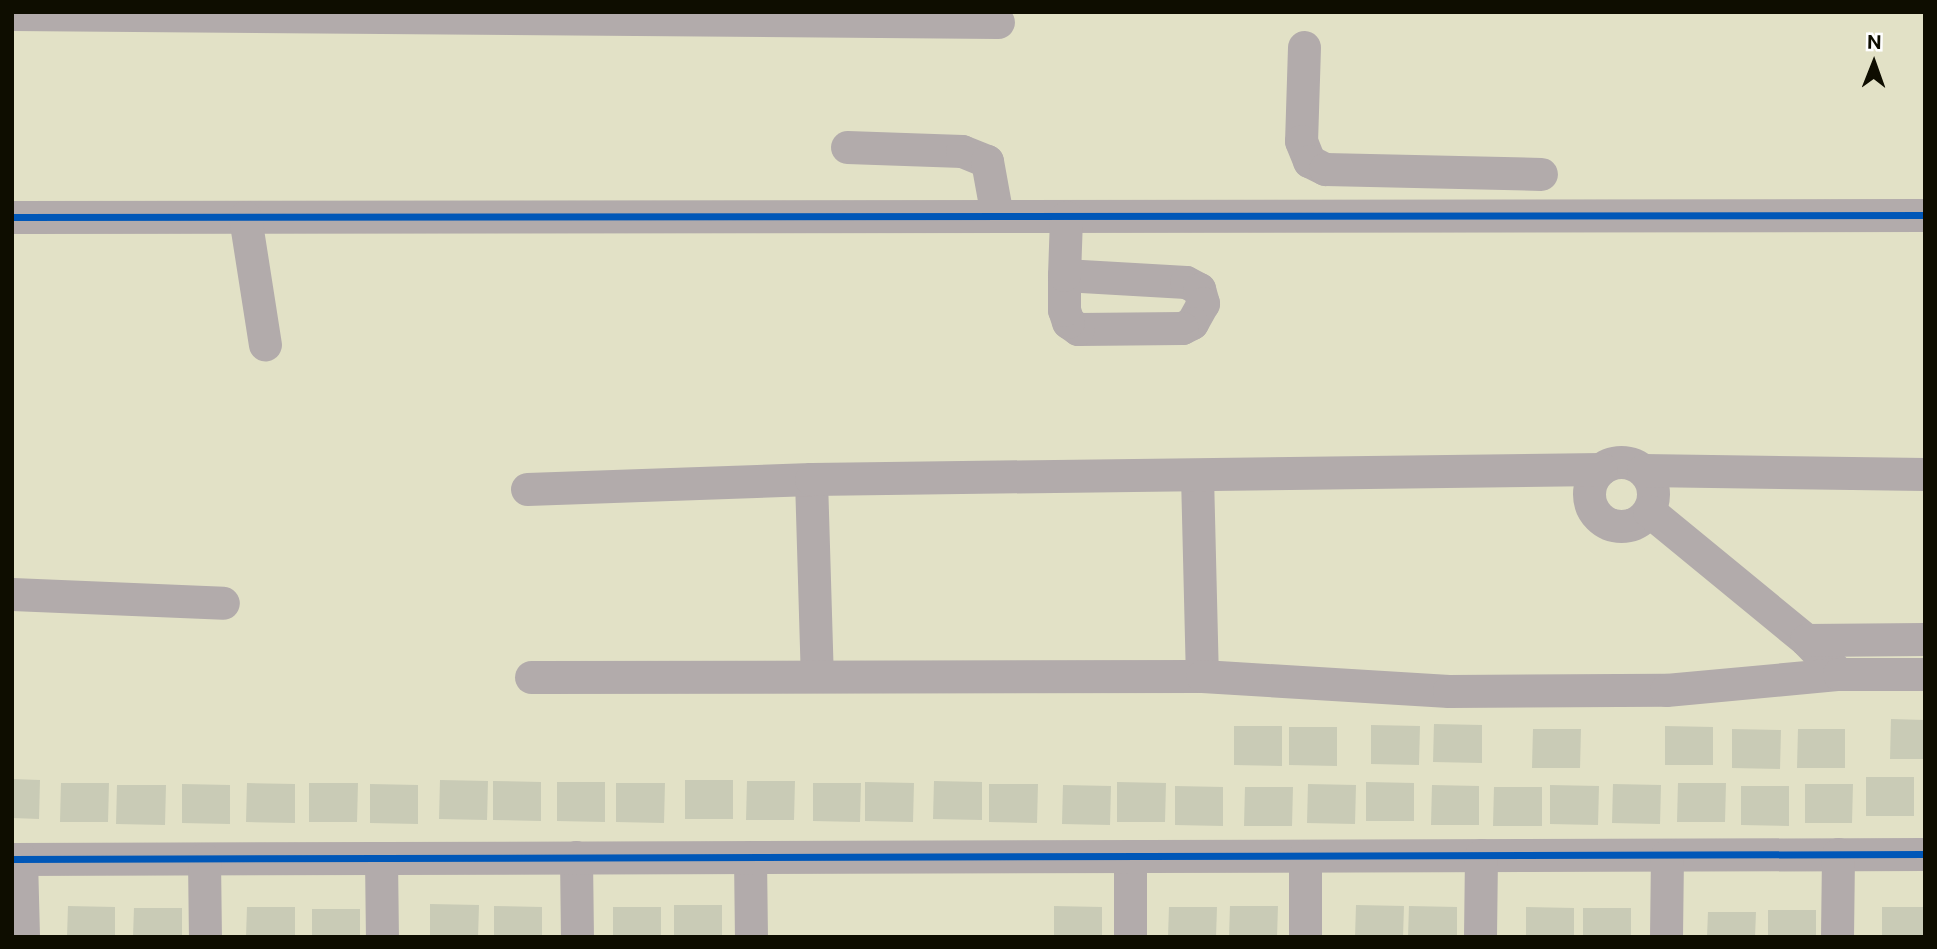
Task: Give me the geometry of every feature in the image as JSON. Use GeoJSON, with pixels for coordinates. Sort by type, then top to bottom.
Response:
{"type":"FeatureCollection","features":[{"type":"Feature","properties":{"kind":"street"},"geometry":{"type":"LineString","coordinates":[[12,14],[998,22]]}},
{"type":"Feature","properties":{"kind":"street"},"geometry":{"type":"LineString","coordinates":[[1304,47],[1301,141],[1309,162],[1325,169],[1529,174],[1521,216]]}},
{"type":"Feature","properties":{"kind":"street"},"geometry":{"type":"LineString","coordinates":[[847,148],[962,151],[987,161],[998,216]]}},
{"type":"Feature","properties":{"kind":"street"},"geometry":{"type":"LineString","coordinates":[[1325,169],[1329,216]]}},
{"type":"Feature","properties":{"kind":"street"},"geometry":{"type":"LineString","coordinates":[[12,217],[1925,215]]}},
{"type":"Feature","properties":{"kind":"street"},"geometry":{"type":"LineString","coordinates":[[1065,275],[1066,216]]}},
{"type":"Feature","properties":{"kind":"street"},"geometry":{"type":"LineString","coordinates":[[245,217],[265,344]]}},
{"type":"Feature","properties":{"kind":"street"},"geometry":{"type":"LineString","coordinates":[[527,489],[811,479],[1601,469],[1622,462],[1643,470],[1925,474]]}},
{"type":"Feature","properties":{"kind":"street"},"geometry":{"type":"LineString","coordinates":[[1601,469],[1594,477],[1589,498],[1600,518],[1620,526],[1632,524],[1649,511],[1653,489],[1643,470]]}},
{"type":"Feature","properties":{"kind":"street"},"geometry":{"type":"LineString","coordinates":[[1198,475],[1202,676]]}},
{"type":"Feature","properties":{"kind":"street"},"geometry":{"type":"LineString","coordinates":[[811,479],[817,676]]}},
{"type":"Feature","properties":{"kind":"street"},"geometry":{"type":"LineString","coordinates":[[1649,511],[1806,640],[1839,674]]}},
{"type":"Feature","properties":{"kind":"street"},"geometry":{"type":"LineString","coordinates":[[12,594],[223,603]]}},
{"type":"Feature","properties":{"kind":"street"},"geometry":{"type":"LineString","coordinates":[[1806,640],[1925,639]]}},
{"type":"Feature","properties":{"kind":"street"},"geometry":{"type":"LineString","coordinates":[[531,677],[1202,676],[1503,691],[1666,690],[1839,674],[1925,674]]}},
{"type":"Feature","properties":{"kind":"street"},"geometry":{"type":"LineString","coordinates":[[1837,937],[1838,854]]}},
{"type":"Feature","properties":{"kind":"street"},"geometry":{"type":"LineString","coordinates":[[23,937],[17,859],[1925,854]]}},
{"type":"Feature","properties":{"kind":"street"},"geometry":{"type":"LineString","coordinates":[[1666,937],[1667,855]]}},
{"type":"Feature","properties":{"kind":"street"},"geometry":{"type":"LineString","coordinates":[[1129,856],[1130,937]]}},
{"type":"Feature","properties":{"kind":"street"},"geometry":{"type":"LineString","coordinates":[[1305,856],[1305,937]]}},
{"type":"Feature","properties":{"kind":"street"},"geometry":{"type":"LineString","coordinates":[[1480,937],[1481,856]]}},
{"type":"Feature","properties":{"kind":"street"},"geometry":{"type":"LineString","coordinates":[[576,857],[577,937]]}},
{"type":"Feature","properties":{"kind":"street"},"geometry":{"type":"LineString","coordinates":[[750,857],[751,937]]}},
{"type":"Feature","properties":{"kind":"street"},"geometry":{"type":"LineString","coordinates":[[381,858],[382,937]]}},
{"type":"Feature","properties":{"kind":"street"},"geometry":{"type":"LineString","coordinates":[[204,859],[205,937]]}},
{"type":"Feature","properties":{"kind":"building"},"geometry":{"type":"Polygon","coordinates":[[[1891,719],[1925,720],[1925,759],[1890,759],[1891,719]]]}},
{"type":"Feature","properties":{"kind":"building"},"geometry":{"type":"Polygon","coordinates":[[[1434,724],[1482,725],[1482,763],[1433,762],[1434,724]]]}},
{"type":"Feature","properties":{"kind":"building"},"geometry":{"type":"Polygon","coordinates":[[[1371,725],[1420,726],[1419,765],[1371,764],[1371,725]]]}},
{"type":"Feature","properties":{"kind":"building"},"geometry":{"type":"Polygon","coordinates":[[[1234,726],[1282,726],[1282,766],[1234,765],[1234,726]]]}},
{"type":"Feature","properties":{"kind":"building"},"geometry":{"type":"Polygon","coordinates":[[[1665,726],[1713,727],[1713,765],[1665,765],[1665,726]]]}},
{"type":"Feature","properties":{"kind":"building"},"geometry":{"type":"Polygon","coordinates":[[[1289,727],[1337,727],[1337,766],[1289,765],[1289,727]]]}},
{"type":"Feature","properties":{"kind":"building"},"geometry":{"type":"Polygon","coordinates":[[[1533,729],[1581,729],[1580,768],[1532,768],[1533,729]]]}},
{"type":"Feature","properties":{"kind":"building"},"geometry":{"type":"Polygon","coordinates":[[[1732,729],[1781,730],[1780,769],[1732,768],[1732,729]]]}},
{"type":"Feature","properties":{"kind":"building"},"geometry":{"type":"Polygon","coordinates":[[[1798,729],[1845,729],[1845,768],[1797,768],[1798,729]]]}},
{"type":"Feature","properties":{"kind":"building"},"geometry":{"type":"Polygon","coordinates":[[[1866,777],[1914,777],[1914,816],[1866,816],[1866,777]]]}},
{"type":"Feature","properties":{"kind":"building"},"geometry":{"type":"Polygon","coordinates":[[[12,779],[40,780],[39,819],[12,818],[12,779]]]}},
{"type":"Feature","properties":{"kind":"building"},"geometry":{"type":"Polygon","coordinates":[[[440,780],[488,781],[487,820],[439,819],[440,780]]]}},
{"type":"Feature","properties":{"kind":"building"},"geometry":{"type":"Polygon","coordinates":[[[685,780],[733,780],[733,819],[685,819],[685,780]]]}},
{"type":"Feature","properties":{"kind":"building"},"geometry":{"type":"Polygon","coordinates":[[[493,781],[541,782],[541,821],[493,820],[493,781]]]}},
{"type":"Feature","properties":{"kind":"building"},"geometry":{"type":"Polygon","coordinates":[[[747,781],[795,781],[794,820],[746,820],[747,781]]]}},
{"type":"Feature","properties":{"kind":"building"},"geometry":{"type":"Polygon","coordinates":[[[934,781],[982,782],[982,820],[933,819],[934,781]]]}},
{"type":"Feature","properties":{"kind":"building"},"geometry":{"type":"Polygon","coordinates":[[[557,782],[605,782],[605,822],[557,821],[557,782]]]}},
{"type":"Feature","properties":{"kind":"building"},"geometry":{"type":"Polygon","coordinates":[[[865,782],[914,783],[913,822],[865,821],[865,782]]]}},
{"type":"Feature","properties":{"kind":"building"},"geometry":{"type":"Polygon","coordinates":[[[1117,782],[1166,783],[1165,822],[1117,822],[1117,782]]]}},
{"type":"Feature","properties":{"kind":"building"},"geometry":{"type":"Polygon","coordinates":[[[1366,782],[1414,783],[1414,821],[1366,821],[1366,782]]]}},
{"type":"Feature","properties":{"kind":"building"},"geometry":{"type":"Polygon","coordinates":[[[61,783],[109,783],[108,822],[60,822],[61,783]]]}},
{"type":"Feature","properties":{"kind":"building"},"geometry":{"type":"Polygon","coordinates":[[[247,783],[295,784],[295,823],[246,822],[247,783]]]}},
{"type":"Feature","properties":{"kind":"building"},"geometry":{"type":"Polygon","coordinates":[[[309,783],[358,783],[357,822],[309,822],[309,783]]]}},
{"type":"Feature","properties":{"kind":"building"},"geometry":{"type":"Polygon","coordinates":[[[616,783],[665,783],[664,823],[616,822],[616,783]]]}},
{"type":"Feature","properties":{"kind":"building"},"geometry":{"type":"Polygon","coordinates":[[[813,783],[861,783],[860,822],[813,821],[813,783]]]}},
{"type":"Feature","properties":{"kind":"building"},"geometry":{"type":"Polygon","coordinates":[[[1678,783],[1726,783],[1725,822],[1677,822],[1678,783]]]}},
{"type":"Feature","properties":{"kind":"building"},"geometry":{"type":"Polygon","coordinates":[[[182,784],[230,785],[230,824],[182,823],[182,784]]]}},
{"type":"Feature","properties":{"kind":"building"},"geometry":{"type":"Polygon","coordinates":[[[370,784],[418,785],[418,824],[370,823],[370,784]]]}},
{"type":"Feature","properties":{"kind":"building"},"geometry":{"type":"Polygon","coordinates":[[[989,784],[1038,784],[1037,823],[989,822],[989,784]]]}},
{"type":"Feature","properties":{"kind":"building"},"geometry":{"type":"Polygon","coordinates":[[[1308,784],[1356,785],[1355,824],[1307,823],[1308,784]]]}},
{"type":"Feature","properties":{"kind":"building"},"geometry":{"type":"Polygon","coordinates":[[[1613,784],[1661,785],[1660,824],[1612,823],[1613,784]]]}},
{"type":"Feature","properties":{"kind":"building"},"geometry":{"type":"Polygon","coordinates":[[[1805,784],[1853,784],[1852,823],[1805,823],[1805,784]]]}},
{"type":"Feature","properties":{"kind":"building"},"geometry":{"type":"Polygon","coordinates":[[[117,785],[166,785],[165,825],[116,824],[117,785]]]}},
{"type":"Feature","properties":{"kind":"building"},"geometry":{"type":"Polygon","coordinates":[[[1063,785],[1111,786],[1110,825],[1062,824],[1063,785]]]}},
{"type":"Feature","properties":{"kind":"building"},"geometry":{"type":"Polygon","coordinates":[[[1432,785],[1479,786],[1479,825],[1431,825],[1432,785]]]}},
{"type":"Feature","properties":{"kind":"building"},"geometry":{"type":"Polygon","coordinates":[[[1550,785],[1599,786],[1598,825],[1550,824],[1550,785]]]}},
{"type":"Feature","properties":{"kind":"building"},"geometry":{"type":"Polygon","coordinates":[[[1175,786],[1223,787],[1223,826],[1175,825],[1175,786]]]}},
{"type":"Feature","properties":{"kind":"building"},"geometry":{"type":"Polygon","coordinates":[[[1741,786],[1789,786],[1789,826],[1741,825],[1741,786]]]}},
{"type":"Feature","properties":{"kind":"building"},"geometry":{"type":"Polygon","coordinates":[[[1245,787],[1293,787],[1292,826],[1244,826],[1245,787]]]}},
{"type":"Feature","properties":{"kind":"building"},"geometry":{"type":"Polygon","coordinates":[[[1494,787],[1542,787],[1542,826],[1493,826],[1494,787]]]}},
{"type":"Feature","properties":{"kind":"building"},"geometry":{"type":"Polygon","coordinates":[[[430,904],[479,905],[478,937],[430,937],[430,904]]]}},
{"type":"Feature","properties":{"kind":"building"},"geometry":{"type":"Polygon","coordinates":[[[674,905],[722,905],[722,937],[674,937],[674,905]]]}},
{"type":"Feature","properties":{"kind":"building"},"geometry":{"type":"Polygon","coordinates":[[[1356,905],[1404,906],[1403,937],[1355,937],[1356,905]]]}},
{"type":"Feature","properties":{"kind":"building"},"geometry":{"type":"Polygon","coordinates":[[[68,906],[115,907],[115,937],[67,937],[68,906]]]}},
{"type":"Feature","properties":{"kind":"building"},"geometry":{"type":"Polygon","coordinates":[[[494,906],[542,907],[542,937],[494,937],[494,906]]]}},
{"type":"Feature","properties":{"kind":"building"},"geometry":{"type":"Polygon","coordinates":[[[1054,906],[1102,907],[1102,937],[1054,937],[1054,906]]]}},
{"type":"Feature","properties":{"kind":"building"},"geometry":{"type":"Polygon","coordinates":[[[1230,906],[1278,906],[1277,937],[1229,937],[1230,906]]]}},
{"type":"Feature","properties":{"kind":"building"},"geometry":{"type":"Polygon","coordinates":[[[1409,906],[1457,907],[1457,937],[1408,937],[1409,906]]]}},
{"type":"Feature","properties":{"kind":"building"},"geometry":{"type":"Polygon","coordinates":[[[247,907],[295,907],[295,937],[246,937],[247,907]]]}},
{"type":"Feature","properties":{"kind":"building"},"geometry":{"type":"Polygon","coordinates":[[[613,907],[661,907],[661,937],[613,937],[613,907]]]}},
{"type":"Feature","properties":{"kind":"building"},"geometry":{"type":"Polygon","coordinates":[[[1169,907],[1217,907],[1216,937],[1168,937],[1169,907]]]}},
{"type":"Feature","properties":{"kind":"building"},"geometry":{"type":"Polygon","coordinates":[[[1526,907],[1574,908],[1574,937],[1526,937],[1526,907]]]}},
{"type":"Feature","properties":{"kind":"building"},"geometry":{"type":"Polygon","coordinates":[[[1882,907],[1925,907],[1925,937],[1882,937],[1882,907]]]}},
{"type":"Feature","properties":{"kind":"building"},"geometry":{"type":"Polygon","coordinates":[[[134,908],[182,908],[182,937],[133,937],[134,908]]]}},
{"type":"Feature","properties":{"kind":"building"},"geometry":{"type":"Polygon","coordinates":[[[1583,908],[1631,908],[1631,937],[1583,937],[1583,908]]]}},
{"type":"Feature","properties":{"kind":"building"},"geometry":{"type":"Polygon","coordinates":[[[312,909],[360,909],[360,937],[312,937],[312,909]]]}},
{"type":"Feature","properties":{"kind":"building"},"geometry":{"type":"Polygon","coordinates":[[[1768,910],[1816,910],[1816,937],[1768,937],[1768,910]]]}},
{"type":"Feature","properties":{"kind":"building"},"geometry":{"type":"Polygon","coordinates":[[[1708,912],[1756,912],[1755,937],[1707,937],[1708,912]]]}},
{"type":"Feature","properties":{"kind":"cycle path"},"geometry":{"type":"LineString","coordinates":[[12,217],[1925,215]]}},
{"type":"Feature","properties":{"kind":"cycle path"},"geometry":{"type":"LineString","coordinates":[[12,859],[1925,854]]}}]}
